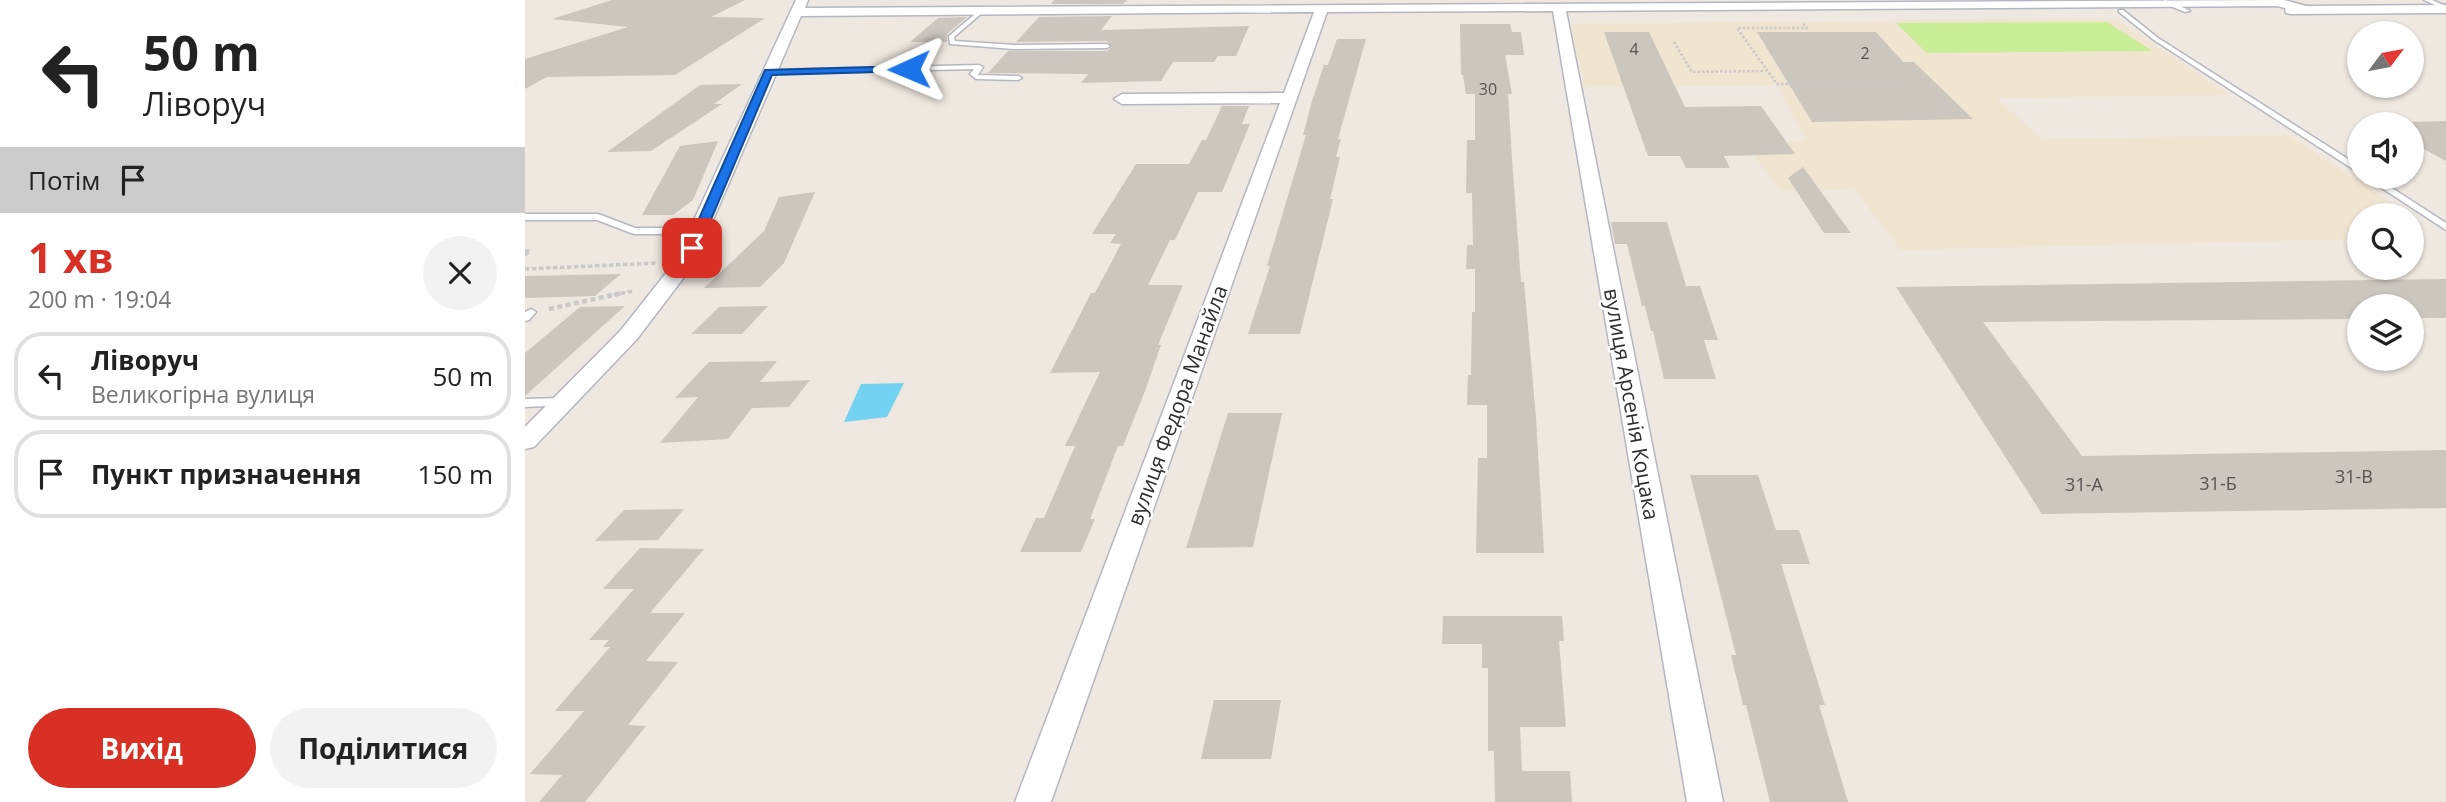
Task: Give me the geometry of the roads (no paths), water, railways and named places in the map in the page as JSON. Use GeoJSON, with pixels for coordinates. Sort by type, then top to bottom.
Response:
{"type":"FeatureCollection","features":[{"type":"Feature","properties":{"kind":"street"},"geometry":{"type":"LineString","coordinates":[[1457,15],[1560,11],[2165,2],[2277,2],[2306,10]]}},
{"type":"Feature","properties":{"kind":"street"},"geometry":{"type":"LineString","coordinates":[[525,441],[565,402],[672,282],[701,231],[768,72],[800,6],[981,11],[1224,5],[1322,9],[1793,13],[1846,6],[2121,11],[2446,8]]}},
{"type":"Feature","properties":{"kind":"street","name":"вулиця Федора Манайла"},"geometry":{"type":"LineString","coordinates":[[1033,802],[1322,9]]}},
{"type":"Feature","properties":{"kind":"street","name":"вулиця Арсенія Коцака"},"geometry":{"type":"LineString","coordinates":[[1560,11],[1705,802]]}},
{"type":"Feature","properties":{"kind":"street"},"geometry":{"type":"LineString","coordinates":[[1122,99],[1289,98]]}},
{"type":"Feature","properties":{"kind":"lane"},"geometry":{"type":"LineString","coordinates":[[2427,0],[2446,8]]}},
{"type":"Feature","properties":{"kind":"lane"},"geometry":{"type":"LineString","coordinates":[[2165,2],[2187,11]]}},
{"type":"Feature","properties":{"kind":"lane"},"geometry":{"type":"LineString","coordinates":[[981,11],[950,37],[952,43],[1014,47],[1107,46]]}},
{"type":"Feature","properties":{"kind":"lane"},"geometry":{"type":"LineString","coordinates":[[2121,11],[2156,38],[2347,162]]}},
{"type":"Feature","properties":{"kind":"lane"},"geometry":{"type":"LineString","coordinates":[[988,59],[974,74],[976,76],[1018,78]]}},
{"type":"Feature","properties":{"kind":"lane"},"geometry":{"type":"LineString","coordinates":[[768,72],[979,67]]}},
{"type":"Feature","properties":{"kind":"lane"},"geometry":{"type":"LineString","coordinates":[[2387,189],[2446,227]]}},
{"type":"Feature","properties":{"kind":"lane"},"geometry":{"type":"LineString","coordinates":[[525,217],[598,217],[634,231],[701,231]]}},
{"type":"Feature","properties":{"kind":"lane"},"geometry":{"type":"LineString","coordinates":[[525,402],[565,402]]}},
{"type":"Feature","properties":{"kind":"water"},"geometry":{"type":"Polygon","coordinates":[[[904,383],[887,417],[844,422],[861,384],[904,383]]]}}]}
